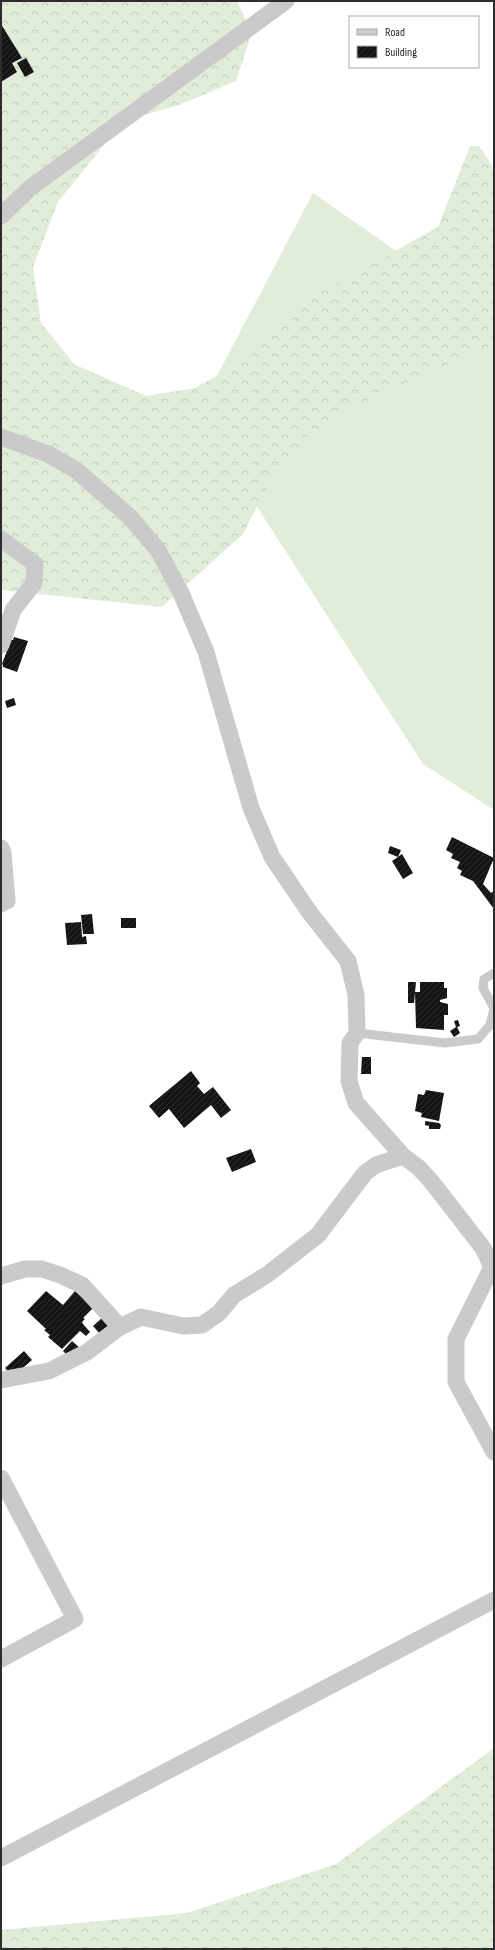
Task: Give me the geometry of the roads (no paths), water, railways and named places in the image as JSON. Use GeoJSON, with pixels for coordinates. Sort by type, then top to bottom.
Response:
{"type":"FeatureCollection","features":[{"type":"Feature","properties":{"kind":"street"},"geometry":{"type":"LineString","coordinates":[[1,216],[30,188],[286,1]]}},
{"type":"Feature","properties":{"kind":"street"},"geometry":{"type":"LineString","coordinates":[[1,437],[48,454],[76,470],[130,517],[158,550],[181,593],[206,652],[251,808],[272,857],[310,913],[348,961],[356,994],[357,1033],[350,1043],[349,1081],[356,1103],[403,1156],[418,1167],[431,1181],[483,1248],[492,1267],[456,1339],[456,1382],[494,1452]]}},
{"type":"Feature","properties":{"kind":"street"},"geometry":{"type":"LineString","coordinates":[[1,539],[35,564],[34,583],[14,610],[1,645]]}},
{"type":"Feature","properties":{"kind":"street"},"geometry":{"type":"LineString","coordinates":[[1,848],[3,853],[7,901],[1,904]]}},
{"type":"Feature","properties":{"kind":"street"},"geometry":{"type":"LineString","coordinates":[[1,1380],[49,1370],[87,1352],[120,1327],[140,1317],[183,1326],[202,1325],[219,1313],[234,1296],[268,1274],[318,1235],[365,1173],[376,1165],[403,1156]]}},
{"type":"Feature","properties":{"kind":"street"},"geometry":{"type":"LineString","coordinates":[[1,1276],[25,1269],[42,1269],[60,1275],[82,1285],[120,1327]]}},
{"type":"Feature","properties":{"kind":"street"},"geometry":{"type":"LineString","coordinates":[[1,1478],[75,1619],[1,1659]]}},
{"type":"Feature","properties":{"kind":"street"},"geometry":{"type":"LineString","coordinates":[[1,1858],[494,1600]]}},
{"type":"Feature","properties":{"kind":"lane"},"geometry":{"type":"LineString","coordinates":[[357,1033],[445,1043],[478,1039],[490,1025],[494,1008],[483,988],[484,979],[494,973]]}}]}
